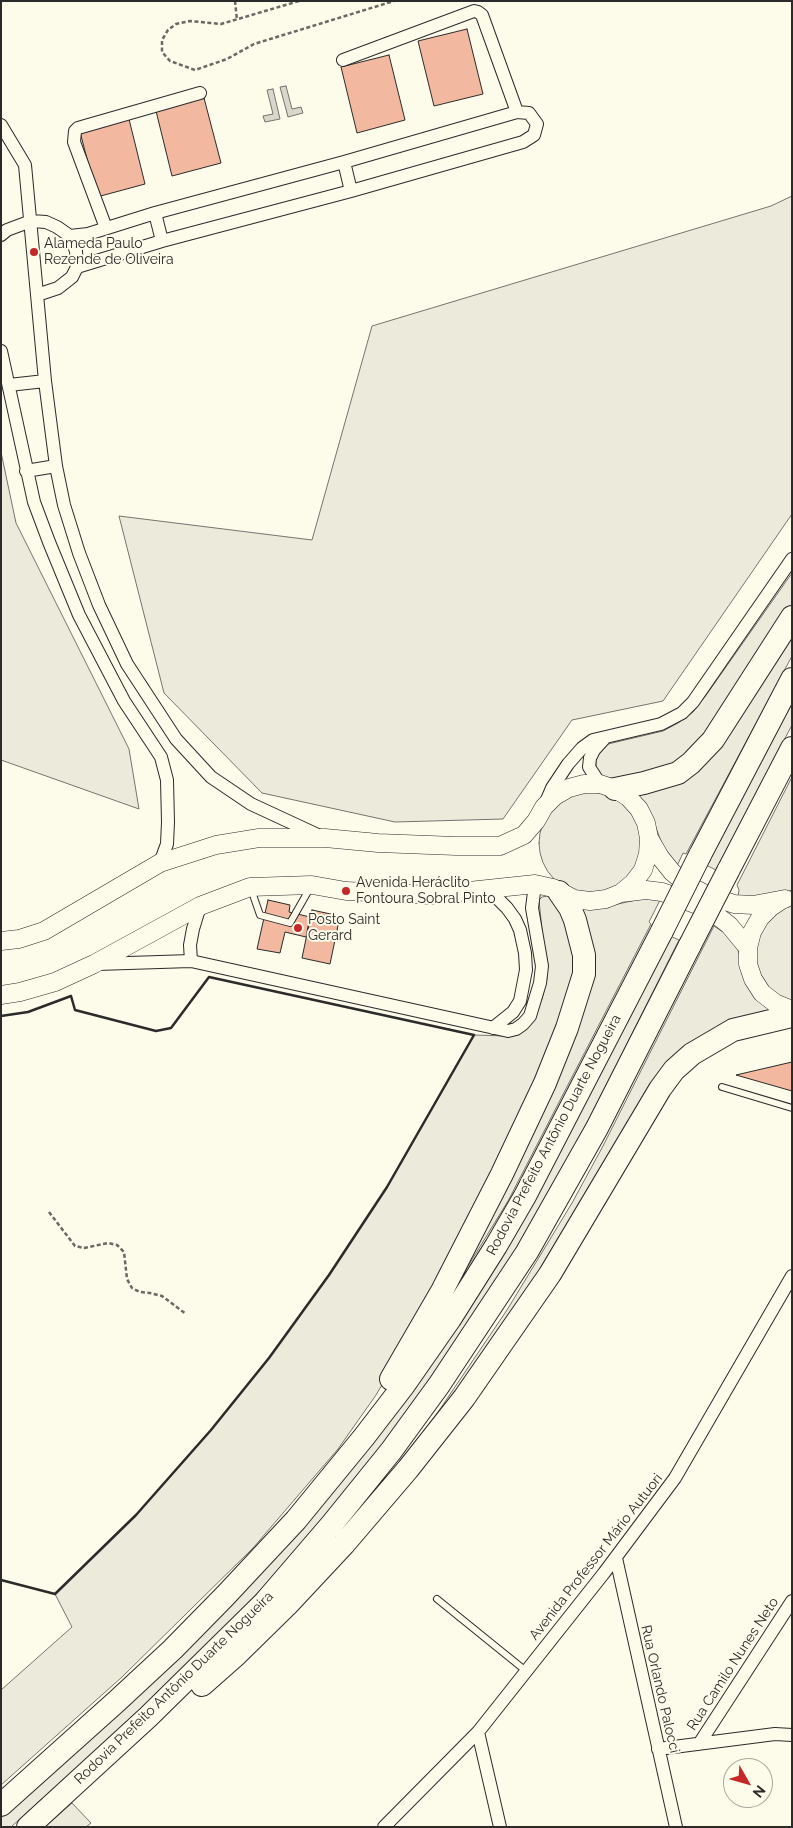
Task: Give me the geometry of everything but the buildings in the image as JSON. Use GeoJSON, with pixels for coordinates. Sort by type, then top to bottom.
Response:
{"type":"FeatureCollection","features":[{"type":"Feature","properties":{"kind":"highway"},"geometry":{"type":"LineString","coordinates":[[607,787],[630,786],[678,773],[691,764],[713,740],[792,617]]}},
{"type":"Feature","properties":{"kind":"highway","name":"Rodovia Prefeito Antônio Duarte Nogueira"},"geometry":{"type":"LineString","coordinates":[[1,1805],[173,1650],[262,1558],[296,1520],[404,1385],[450,1319],[496,1246],[555,1140],[792,679]]}},
{"type":"Feature","properties":{"kind":"highway","name":"Rodovia Prefeito Antônio Duarte Nogueira"},"geometry":{"type":"LineString","coordinates":[[28,1827],[148,1717],[265,1602],[332,1524],[440,1386],[527,1252],[597,1128],[792,748]]}},
{"type":"Feature","properties":{"kind":"highway"},"geometry":{"type":"LineString","coordinates":[[296,1520],[409,1351],[502,1174],[545,1084],[567,1028],[584,974],[584,955],[576,920],[570,908],[556,890]]}},
{"type":"Feature","properties":{"kind":"highway"},"geometry":{"type":"LineString","coordinates":[[68,1791],[164,1718],[236,1655],[287,1606],[344,1544],[402,1476],[464,1398],[550,1274],[660,1089],[674,1070],[692,1054],[733,1030],[792,1016]]}},
{"type":"Feature","properties":{"kind":"street"},"geometry":{"type":"LineString","coordinates":[[342,60],[474,11],[478,12],[482,15],[517,112]]}},
{"type":"Feature","properties":{"kind":"street"},"geometry":{"type":"LineString","coordinates":[[106,228],[74,142],[78,128],[200,93]]}},
{"type":"Feature","properties":{"kind":"street"},"geometry":{"type":"LineString","coordinates":[[70,236],[88,234],[155,213],[344,162],[517,112],[529,113],[537,124],[534,135],[522,142],[77,267]]}},
{"type":"Feature","properties":{"kind":"street"},"geometry":{"type":"LineString","coordinates":[[1,125],[25,165],[45,381],[56,466],[64,505],[79,553],[99,605],[127,664],[176,739],[210,777],[251,804],[325,838]]}},
{"type":"Feature","properties":{"kind":"street"},"geometry":{"type":"LineString","coordinates":[[1,147],[19,154]]}},
{"type":"Feature","properties":{"kind":"street"},"geometry":{"type":"LineString","coordinates":[[344,162],[351,191]]}},
{"type":"Feature","properties":{"kind":"street"},"geometry":{"type":"LineString","coordinates":[[155,213],[162,242]]}},
{"type":"Feature","properties":{"kind":"street"},"geometry":{"type":"LineString","coordinates":[[1,235],[7,230],[31,221],[46,222],[70,236],[76,251],[77,267],[72,277],[58,288],[37,296]]}},
{"type":"Feature","properties":{"kind":"street"},"geometry":{"type":"LineString","coordinates":[[1,351],[34,502],[79,615],[124,701],[161,757],[167,780],[168,822],[167,844],[160,864]]}},
{"type":"Feature","properties":{"kind":"street"},"geometry":{"type":"LineString","coordinates":[[9,385],[45,381]]}},
{"type":"Feature","properties":{"kind":"street"},"geometry":{"type":"LineString","coordinates":[[26,471],[56,466]]}},
{"type":"Feature","properties":{"kind":"street"},"geometry":{"type":"LineString","coordinates":[[540,814],[554,783],[578,753],[593,740],[661,724],[682,713],[693,702],[792,559]]}},
{"type":"Feature","properties":{"kind":"street"},"geometry":{"type":"LineString","coordinates":[[606,738],[594,750],[590,758],[589,767],[607,787]]}},
{"type":"Feature","properties":{"kind":"street"},"geometry":{"type":"LineString","coordinates":[[1,942],[44,930],[160,864],[216,845],[259,838],[325,838],[378,843],[500,846],[524,835],[555,796],[569,788],[584,784],[607,787],[628,797],[639,809],[646,823],[649,838],[648,854],[643,870],[633,883],[621,893]]}},
{"type":"Feature","properties":{"kind":"street"},"geometry":{"type":"LineString","coordinates":[[649,838],[660,857],[672,872],[686,884],[705,894],[734,904],[753,905],[788,898]]}},
{"type":"Feature","properties":{"kind":"street"},"geometry":{"type":"LineString","coordinates":[[1,995],[20,992],[55,982],[94,964],[200,906],[250,888],[312,885],[346,891],[431,895],[535,884],[556,890],[574,899],[590,901],[606,899],[621,893],[646,890],[662,892],[695,904],[720,918],[730,925],[748,948]]}},
{"type":"Feature","properties":{"kind":"street"},"geometry":{"type":"LineString","coordinates":[[94,964],[191,961],[508,1031],[516,1029],[530,1016],[536,999],[542,966],[532,908],[535,884]]}},
{"type":"Feature","properties":{"kind":"street"},"geometry":{"type":"LineString","coordinates":[[489,890],[515,919],[520,930],[526,970],[520,1001],[513,1012],[493,1028]]}},
{"type":"Feature","properties":{"kind":"street"},"geometry":{"type":"LineString","coordinates":[[788,898],[771,907],[760,918],[752,932],[748,948],[748,964],[762,993],[775,1003],[792,1010]]}},
{"type":"Feature","properties":{"kind":"street"},"geometry":{"type":"LineString","coordinates":[[191,961],[190,945],[200,906]]}},
{"type":"Feature","properties":{"kind":"street","name":"Avenida Professor Mário Autuori"},"geometry":{"type":"LineString","coordinates":[[384,1827],[478,1732],[616,1558],[675,1478],[787,1294],[792,1276]]}},
{"type":"Feature","properties":{"kind":"street","name":"Rua Orlando Palocci"},"geometry":{"type":"LineString","coordinates":[[616,1558],[676,1827]]}},
{"type":"Feature","properties":{"kind":"street","name":"Rua Camilo Nunes Neto"},"geometry":{"type":"LineString","coordinates":[[699,1744],[792,1601]]}},
{"type":"Feature","properties":{"kind":"street"},"geometry":{"type":"LineString","coordinates":[[478,1732],[500,1827]]}},
{"type":"Feature","properties":{"kind":"street"},"geometry":{"type":"LineString","coordinates":[[658,1749],[775,1734],[792,1735]]}},
{"type":"Feature","properties":{"kind":"lane"},"geometry":{"type":"LineString","coordinates":[[250,888],[260,915],[290,923],[312,885]]}},
{"type":"Feature","properties":{"kind":"lane"},"geometry":{"type":"LineString","coordinates":[[722,1087],[792,1108]]}},
{"type":"Feature","properties":{"kind":"lane"},"geometry":{"type":"LineString","coordinates":[[437,1599],[526,1671]]}},
{"type":"Feature","properties":{"kind":"path"},"geometry":{"type":"LineString","coordinates":[[235,1],[236,20]]}},
{"type":"Feature","properties":{"kind":"path"},"geometry":{"type":"LineString","coordinates":[[299,1],[221,24],[190,21],[176,24],[168,30],[162,40],[162,52],[170,62],[195,70],[227,59],[254,44],[394,1]]}},
{"type":"Feature","properties":{"kind":"path"},"geometry":{"type":"LineString","coordinates":[[49,1212],[75,1246],[84,1248],[108,1243],[117,1245],[124,1252],[127,1279],[132,1288],[140,1292],[162,1296],[186,1314]]}},
{"type":"Feature","properties":{"kind":"shaded area"},"geometry":{"type":"Polygon","coordinates":[[[286,86],[292,109],[301,107],[303,113],[288,117],[280,87],[286,86]]]}},
{"type":"Feature","properties":{"kind":"shaded area"},"geometry":{"type":"Polygon","coordinates":[[[273,89],[280,119],[265,122],[263,116],[273,114],[267,90],[273,89]]]}},
{"type":"Feature","properties":{"kind":"shaded area"},"geometry":{"type":"Polygon","coordinates":[[[792,196],[792,514],[663,701],[572,720],[503,819],[395,822],[262,793],[164,693],[119,516],[312,540],[372,326],[771,206],[792,196]]]}},
{"type":"Feature","properties":{"kind":"shaded area"},"geometry":{"type":"Polygon","coordinates":[[[1,452],[16,523],[129,749],[139,809],[1,760],[1,452]]]}},
{"type":"Feature","properties":{"kind":"shaded area"},"geometry":{"type":"Polygon","coordinates":[[[792,573],[792,604],[717,722],[683,763],[623,780],[600,776],[596,769],[596,758],[600,750],[608,744],[663,731],[693,712],[792,573]]]}},
{"type":"Feature","properties":{"kind":"shaded area"},"geometry":{"type":"Polygon","coordinates":[[[792,630],[792,656],[686,854],[683,853],[676,868],[662,844],[651,814],[635,794],[678,780],[792,630]]]}},
{"type":"Feature","properties":{"kind":"shaded area"},"geometry":{"type":"Polygon","coordinates":[[[792,698],[792,725],[716,870],[706,865],[792,698]]]}},
{"type":"Feature","properties":{"kind":"shaded area"},"geometry":{"type":"Polygon","coordinates":[[[792,777],[792,890],[776,895],[749,898],[738,896],[739,890],[737,885],[792,777]]]}},
{"type":"Feature","properties":{"kind":"shaded area"},"geometry":{"type":"Polygon","coordinates":[[[590,792],[610,795],[619,800],[633,814],[638,823],[641,843],[638,863],[633,872],[619,886],[610,891],[590,894],[570,891],[561,886],[547,872],[542,863],[539,843],[542,823],[547,814],[561,800],[570,795],[590,792]]]}},
{"type":"Feature","properties":{"kind":"shaded area"},"geometry":{"type":"Polygon","coordinates":[[[548,896],[558,902],[577,962],[569,1003],[517,1121],[406,1344],[376,1395],[338,1449],[253,1548],[122,1677],[1,1785],[1,1690],[72,1627],[55,1594],[136,1515],[211,1430],[269,1358],[329,1275],[387,1187],[474,1035],[508,1036],[535,1016],[547,979],[539,900],[542,897],[548,896]]]}},
{"type":"Feature","properties":{"kind":"shaded area"},"geometry":{"type":"Polygon","coordinates":[[[650,897],[661,898],[649,922],[651,924],[508,1201],[462,1276],[580,1016],[577,907],[604,907],[650,897]]]}},
{"type":"Feature","properties":{"kind":"shaded area"},"geometry":{"type":"Polygon","coordinates":[[[792,905],[792,1003],[767,988],[759,974],[755,958],[756,942],[763,927],[773,914],[792,905]]]}},
{"type":"Feature","properties":{"kind":"shaded area"},"geometry":{"type":"Polygon","coordinates":[[[714,926],[732,938],[736,944],[749,983],[778,1012],[708,1036],[515,1316],[399,1464],[438,1412],[507,1310],[572,1203],[603,1146],[714,926]]]}},
{"type":"Feature","properties":{"kind":"shaded area"},"geometry":{"type":"Polygon","coordinates":[[[668,935],[679,940],[579,1139],[514,1255],[473,1319],[385,1441],[295,1553],[250,1601],[151,1700],[11,1827],[1,1827],[1,1818],[143,1692],[376,1434],[668,935]]]}},
{"type":"Feature","properties":{"kind":"shaded area"},"geometry":{"type":"Polygon","coordinates":[[[72,1803],[91,1823],[86,1827],[45,1827],[72,1803]]]}},
{"type":"Feature","properties":{"kind":"wall"},"geometry":{"type":"LineString","coordinates":[[1,1016],[28,1012],[71,996],[75,1010],[156,1031],[171,1028],[209,977],[474,1035],[387,1187],[329,1275],[269,1358],[211,1430],[136,1515],[55,1594],[1,1580]]}},
{"type":"Feature","properties":{"kind":"place","name":"Alameda Paulo Rezende de Oliveira"},"geometry":{"type":"Point","coordinates":[34,252]}},
{"type":"Feature","properties":{"kind":"place","name":"Avenida Heráclito Fontoura Sobral Pinto"},"geometry":{"type":"Point","coordinates":[346,891]}},
{"type":"Feature","properties":{"kind":"place","name":"Posto Saint Gerard"},"geometry":{"type":"Point","coordinates":[298,928]}}]}
